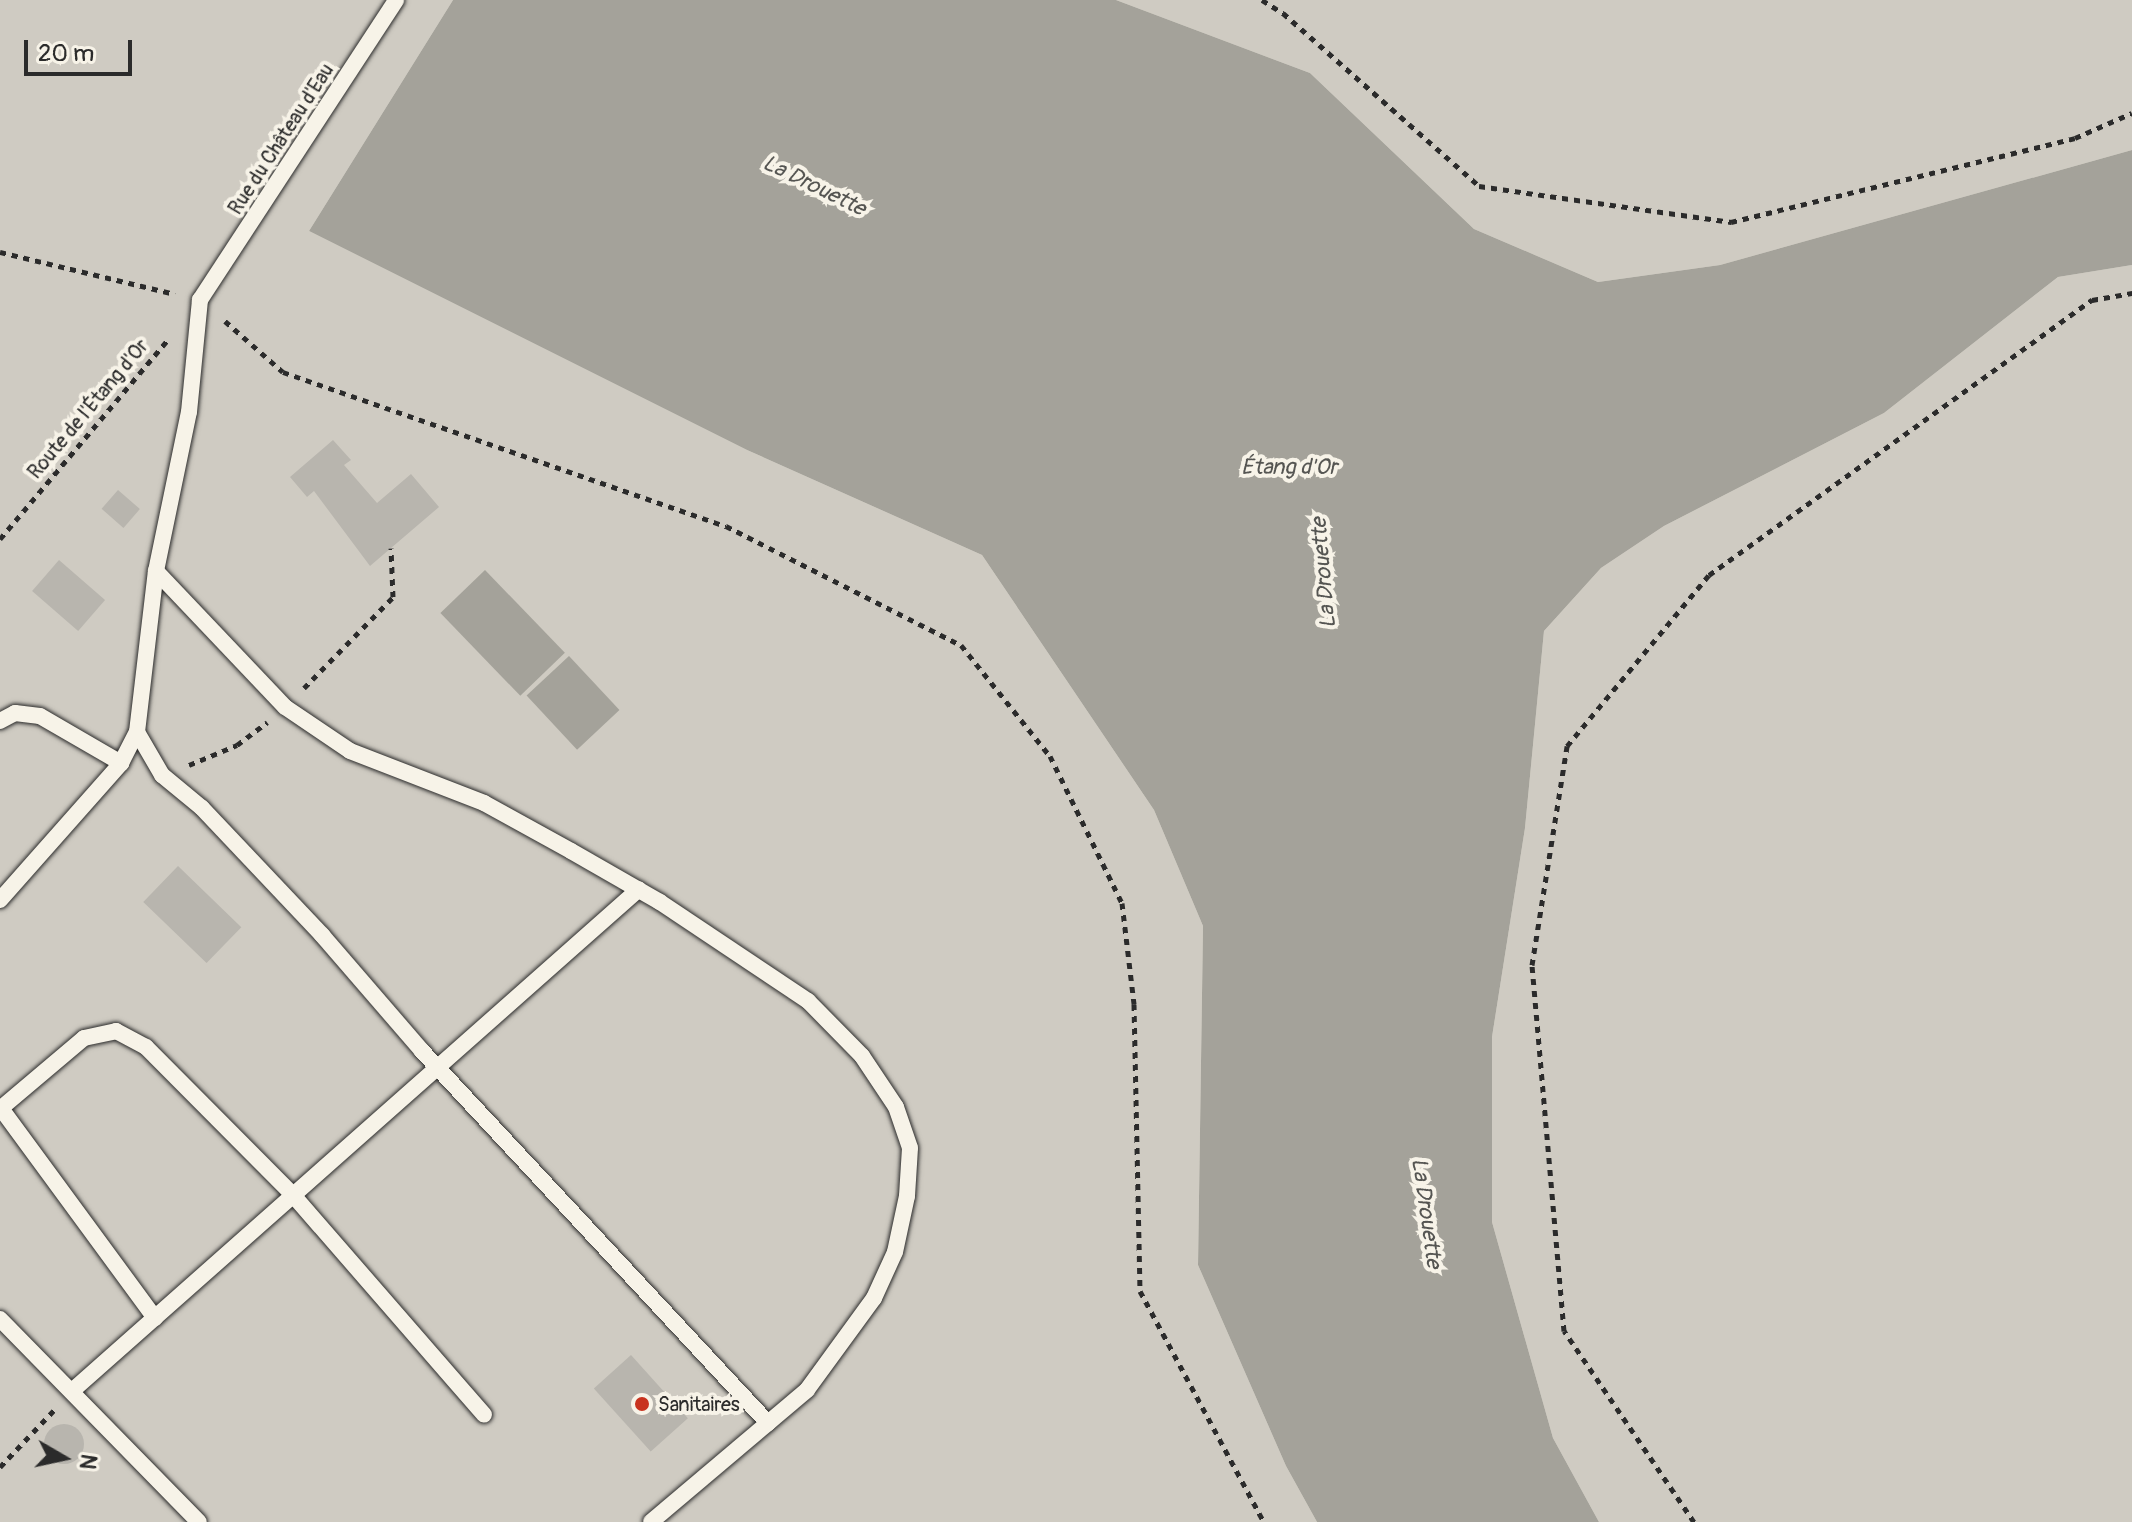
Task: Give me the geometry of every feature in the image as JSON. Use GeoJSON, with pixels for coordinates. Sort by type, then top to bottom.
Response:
{"type":"FeatureCollection","features":[{"type":"Feature","properties":{"kind":"lane","name":"Rue du Château d'Eau"},"geometry":{"type":"LineString","coordinates":[[200,300],[396,0]]}},
{"type":"Feature","properties":{"kind":"lane"},"geometry":{"type":"LineString","coordinates":[[0,900],[121,763],[137,732],[156,571],[189,412],[200,300]]}},
{"type":"Feature","properties":{"kind":"lane"},"geometry":{"type":"LineString","coordinates":[[156,571],[285,707],[350,751],[484,803],[639,889],[808,1001],[862,1056],[896,1107],[910,1148],[907,1196],[895,1252],[874,1298],[807,1390],[651,1522]]}},
{"type":"Feature","properties":{"kind":"lane"},"geometry":{"type":"LineString","coordinates":[[0,721],[15,713],[40,716],[121,763]]}},
{"type":"Feature","properties":{"kind":"lane"},"geometry":{"type":"LineString","coordinates":[[137,732],[162,775],[202,808],[322,935],[437,1067],[768,1423]]}},
{"type":"Feature","properties":{"kind":"lane"},"geometry":{"type":"LineString","coordinates":[[72,1391],[639,889]]}},
{"type":"Feature","properties":{"kind":"lane"},"geometry":{"type":"LineString","coordinates":[[155,1318],[0,1108],[84,1038],[116,1031],[146,1047],[293,1195],[484,1415]]}},
{"type":"Feature","properties":{"kind":"lane"},"geometry":{"type":"LineString","coordinates":[[0,1319],[199,1522]]}},
{"type":"Feature","properties":{"kind":"path"},"geometry":{"type":"LineString","coordinates":[[1262,0],[1283,13],[1479,186],[1731,222],[2075,138],[2132,113]]}},
{"type":"Feature","properties":{"kind":"path"},"geometry":{"type":"LineString","coordinates":[[0,252],[200,300],[283,372],[726,526],[961,645],[1050,756],[1122,903],[1134,1004],[1140,1291],[1264,1522]]}},
{"type":"Feature","properties":{"kind":"path"},"geometry":{"type":"LineString","coordinates":[[1694,1522],[1564,1331],[1532,965],[1567,746],[1709,575],[2092,300],[2132,293]]}},
{"type":"Feature","properties":{"kind":"path","name":"Route de l'Étang d'Or"},"geometry":{"type":"LineString","coordinates":[[0,539],[171,336]]}},
{"type":"Feature","properties":{"kind":"path"},"geometry":{"type":"LineString","coordinates":[[162,775],[237,745],[285,707],[393,597],[391,548]]}},
{"type":"Feature","properties":{"kind":"path"},"geometry":{"type":"LineString","coordinates":[[0,1467],[72,1391]]}},
{"type":"Feature","properties":{"kind":"shaded area"},"geometry":{"type":"Polygon","coordinates":[[[0,0],[453,0],[309,231],[747,450],[982,555],[1154,810],[1203,926],[1198,1265],[1286,1466],[1317,1522],[0,1522],[0,0]]]}},
{"type":"Feature","properties":{"kind":"shaded area"},"geometry":{"type":"Polygon","coordinates":[[[1116,0],[2132,0],[2132,150],[1720,265],[1598,282],[1474,229],[1310,73],[1116,0]]]}},
{"type":"Feature","properties":{"kind":"shaded area"},"geometry":{"type":"Polygon","coordinates":[[[2132,265],[2132,1522],[1599,1522],[1553,1438],[1492,1222],[1492,1037],[1525,828],[1544,631],[1601,568],[1664,526],[1884,413],[2058,277],[2132,265]]]}},
{"type":"Feature","properties":{"kind":"water","name":"Étang d'Or"},"geometry":{"type":"Polygon","coordinates":[[[453,0],[1116,0],[1310,73],[1474,229],[1598,282],[1720,265],[2132,150],[2132,265],[2058,277],[1884,413],[1664,526],[1601,568],[1544,631],[1525,828],[1492,1037],[1492,1222],[1553,1438],[1599,1522],[1317,1522],[1286,1466],[1198,1265],[1203,926],[1154,810],[982,555],[747,450],[309,231],[453,0]]]}},
{"type":"Feature","properties":{"kind":"water"},"geometry":{"type":"Polygon","coordinates":[[[485,570],[565,653],[520,696],[440,613],[485,570]]]}},
{"type":"Feature","properties":{"kind":"water"},"geometry":{"type":"Polygon","coordinates":[[[569,656],[619,710],[577,750],[527,696],[569,656]]]}},
{"type":"Feature","properties":{"kind":"building"},"geometry":{"type":"Polygon","coordinates":[[[333,440],[351,460],[344,465],[377,503],[411,474],[439,507],[370,566],[314,491],[307,497],[290,477],[333,440]]]}},
{"type":"Feature","properties":{"kind":"building"},"geometry":{"type":"Polygon","coordinates":[[[118,490],[140,509],[123,528],[102,509],[118,490]]]}},
{"type":"Feature","properties":{"kind":"building"},"geometry":{"type":"Polygon","coordinates":[[[59,560],[105,600],[78,631],[32,591],[59,560]]]}},
{"type":"Feature","properties":{"kind":"building"},"geometry":{"type":"Polygon","coordinates":[[[178,866],[241,927],[207,963],[143,902],[178,866]]]}},
{"type":"Feature","properties":{"kind":"building","name":"Sanitaires"},"geometry":{"type":"Polygon","coordinates":[[[631,1355],[688,1418],[651,1452],[594,1388],[631,1355]]]}},
{"type":"Feature","properties":{"kind":"building"},"geometry":{"type":"Polygon","coordinates":[[[64,1424],[78,1430],[84,1444],[78,1458],[64,1464],[50,1458],[44,1444],[50,1430],[64,1424]]]}},
{"type":"Feature","properties":{"kind":"place","name":"Sanitaires"},"geometry":{"type":"Point","coordinates":[642,1404]}},
{"type":"Feature","properties":{"kind":"water label","name":"La Drouette"},"geometry":{"type":"Point","coordinates":[814,186]}},
{"type":"Feature","properties":{"kind":"water label","name":"La Drouette"},"geometry":{"type":"Point","coordinates":[1324,573]}},
{"type":"Feature","properties":{"kind":"water label","name":"La Drouette"},"geometry":{"type":"Point","coordinates":[1426,1213]}}]}
